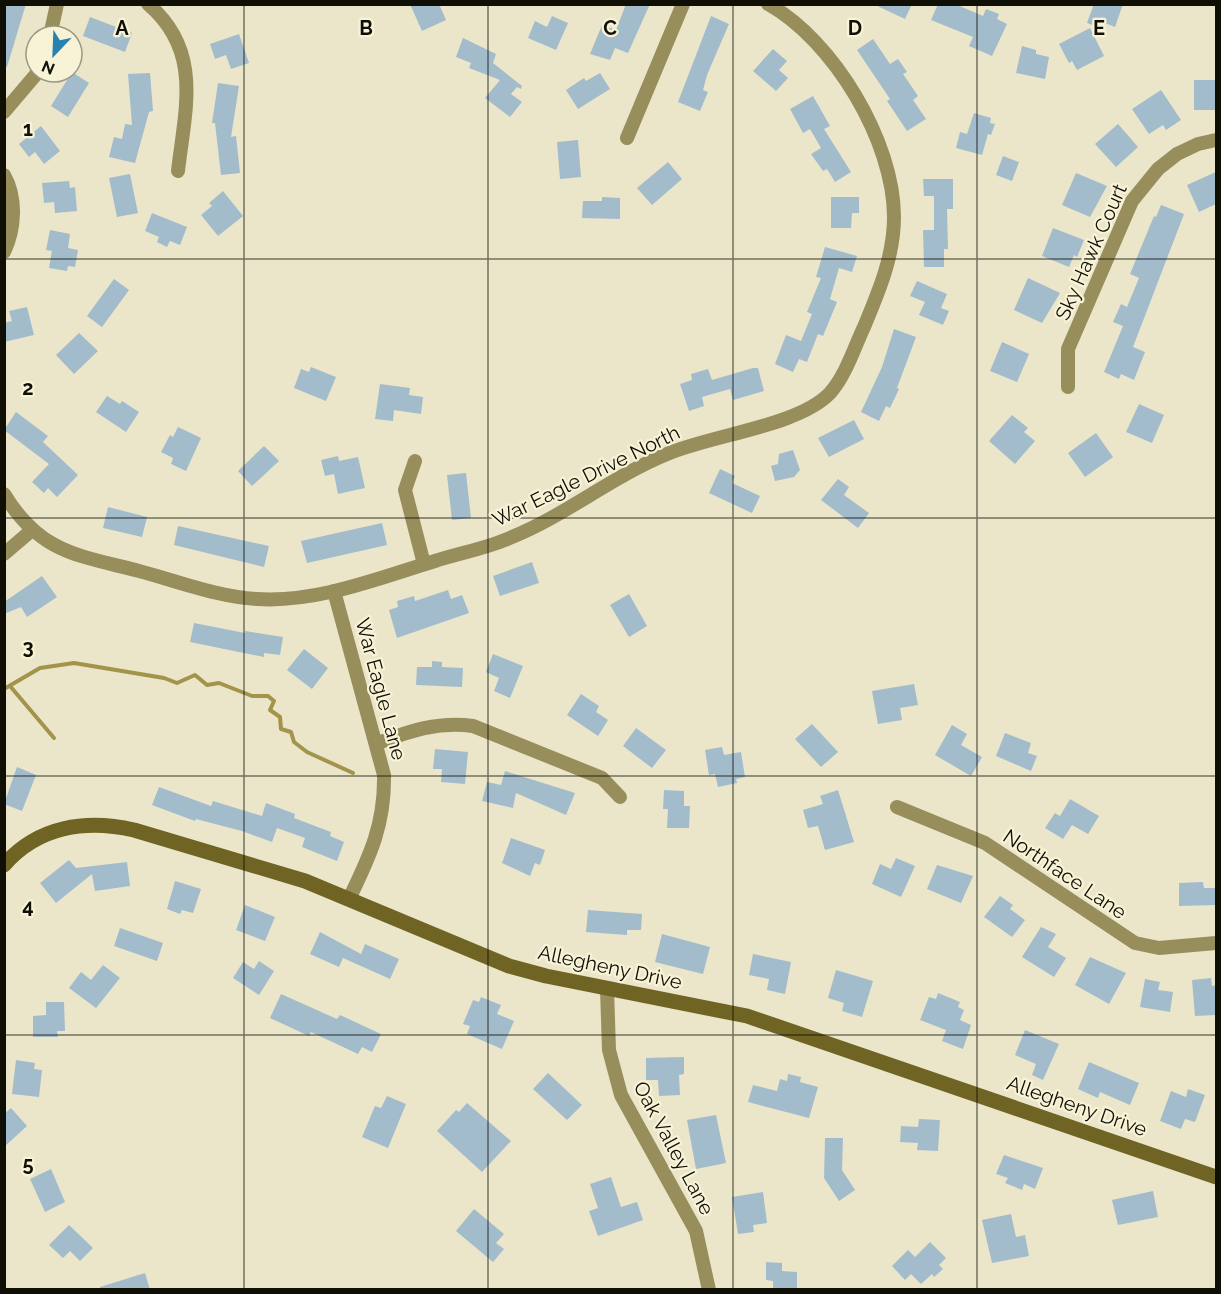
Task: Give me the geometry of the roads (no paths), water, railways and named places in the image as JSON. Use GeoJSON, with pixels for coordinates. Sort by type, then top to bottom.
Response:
{"type":"FeatureCollection","features":[{"type":"Feature","properties":{"kind":"street"},"geometry":{"type":"LineString","coordinates":[[53,24],[57,4]]}},
{"type":"Feature","properties":{"kind":"street"},"geometry":{"type":"LineString","coordinates":[[148,4],[172,29],[186,63],[188,82],[178,171]]}},
{"type":"Feature","properties":{"kind":"street"},"geometry":{"type":"LineString","coordinates":[[627,138],[683,4]]}},
{"type":"Feature","properties":{"kind":"street","name":"War Eagle Drive North"},"geometry":{"type":"LineString","coordinates":[[4,494],[32,530],[58,549],[239,597],[278,599],[333,591],[511,538],[664,455],[799,413],[830,393],[847,365],[881,287],[892,242],[894,215],[886,160],[874,133],[827,55],[809,33],[768,4]]}},
{"type":"Feature","properties":{"kind":"street"},"geometry":{"type":"LineString","coordinates":[[4,112],[28,84]]}},
{"type":"Feature","properties":{"kind":"street","name":"Sky Hawk Court"},"geometry":{"type":"LineString","coordinates":[[1068,387],[1068,350],[1132,201],[1158,170],[1177,154],[1198,144],[1216,140]]}},
{"type":"Feature","properties":{"kind":"street"},"geometry":{"type":"LineString","coordinates":[[4,175],[9,183],[14,215],[11,234],[4,252]]}},
{"type":"Feature","properties":{"kind":"street"},"geometry":{"type":"LineString","coordinates":[[414,461],[405,490],[424,564]]}},
{"type":"Feature","properties":{"kind":"street"},"geometry":{"type":"LineString","coordinates":[[4,554],[32,530]]}},
{"type":"Feature","properties":{"kind":"street","name":"War Eagle Lane"},"geometry":{"type":"LineString","coordinates":[[333,591],[378,743],[384,775],[383,813],[373,847],[349,898]]}},
{"type":"Feature","properties":{"kind":"street"},"geometry":{"type":"LineString","coordinates":[[378,743],[436,724],[453,723],[473,726],[602,778],[620,797]]}},
{"type":"Feature","properties":{"kind":"street","name":"Northface Lane"},"geometry":{"type":"LineString","coordinates":[[897,807],[992,847],[1135,943],[1159,948],[1216,943]]}},
{"type":"Feature","properties":{"kind":"street","name":"Allegheny Drive"},"geometry":{"type":"LineString","coordinates":[[4,865],[25,845],[42,836],[80,825],[112,825],[305,881],[509,966],[607,989],[747,1016],[1216,1177]]}},
{"type":"Feature","properties":{"kind":"street","name":"Oak Valley Lane"},"geometry":{"type":"LineString","coordinates":[[607,989],[609,1050],[621,1095],[696,1232],[710,1290]]}},
{"type":"Feature","properties":{"kind":"waterway"},"geometry":{"type":"LineString","coordinates":[[4,689],[40,668],[74,663],[164,678],[177,683],[195,675],[207,685],[219,683],[252,696],[268,696],[274,701],[270,710],[280,717],[281,729],[291,732],[294,742],[307,752],[353,773]]}},
{"type":"Feature","properties":{"kind":"waterway"},"geometry":{"type":"LineString","coordinates":[[10,686],[54,738]]}}]}
